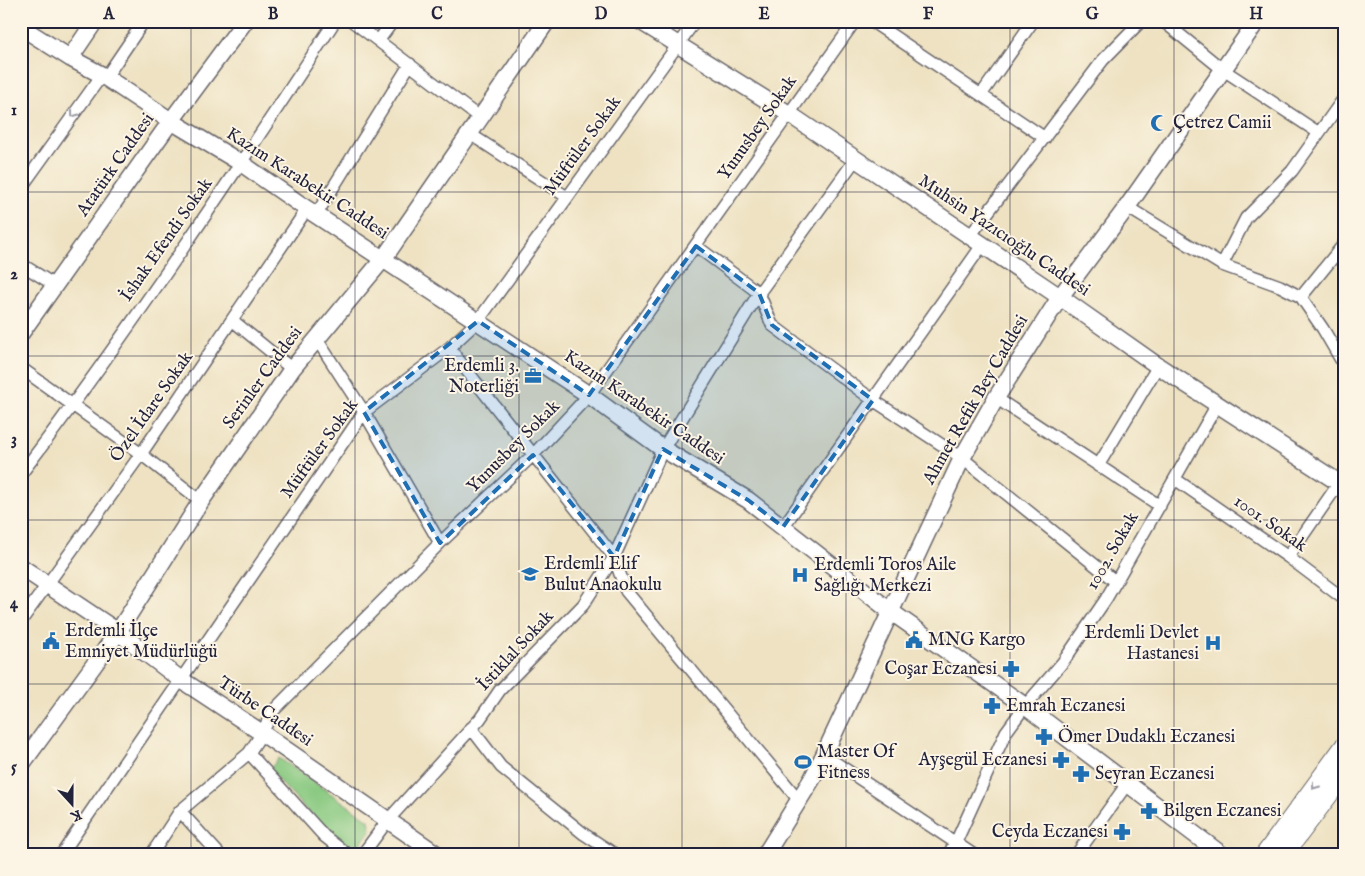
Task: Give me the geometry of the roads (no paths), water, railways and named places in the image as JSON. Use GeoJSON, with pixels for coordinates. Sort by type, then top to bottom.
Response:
{"type":"FeatureCollection","features":[{"type":"Feature","properties":{"kind":"main road"},"geometry":{"type":"LineString","coordinates":[[1265,855],[1344,747]]}},
{"type":"Feature","properties":{"kind":"main road"},"geometry":{"type":"LineString","coordinates":[[1283,855],[1344,774]]}},
{"type":"Feature","properties":{"kind":"street"},"geometry":{"type":"LineString","coordinates":[[70,58],[95,21]]}},
{"type":"Feature","properties":{"kind":"street"},"geometry":{"type":"LineString","coordinates":[[21,188],[144,21]]}},
{"type":"Feature","properties":{"kind":"street","name":"İshak Efendi Sokak"},"geometry":{"type":"LineString","coordinates":[[21,474],[73,406],[241,163],[335,21]]}},
{"type":"Feature","properties":{"kind":"street"},"geometry":{"type":"LineString","coordinates":[[352,21],[480,118]]}},
{"type":"Feature","properties":{"kind":"street"},"geometry":{"type":"LineString","coordinates":[[379,40],[393,21]]}},
{"type":"Feature","properties":{"kind":"street","name":"Serinler Caddesi"},"geometry":{"type":"LineString","coordinates":[[21,765],[118,632],[201,501],[292,369],[384,258],[548,21]]}},
{"type":"Feature","properties":{"kind":"street","name":"Muhsin Yazıcıoğlu Caddesi"},"geometry":{"type":"LineString","coordinates":[[640,21],[676,46],[789,114],[1060,297],[1158,366],[1342,481]]}},
{"type":"Feature","properties":{"kind":"street","name":"Müftüler Sokak"},"geometry":{"type":"LineString","coordinates":[[67,853],[180,679],[364,412],[449,348],[478,321],[695,21]]}},
{"type":"Feature","properties":{"kind":"street","name":"Yunusbey Sokak"},"geometry":{"type":"LineString","coordinates":[[151,855],[180,811],[249,753],[273,711],[440,543],[533,455],[589,395],[855,21]]}},
{"type":"Feature","properties":{"kind":"street"},"geometry":{"type":"LineString","coordinates":[[871,21],[1045,138]]}},
{"type":"Feature","properties":{"kind":"street"},"geometry":{"type":"LineString","coordinates":[[981,95],[1032,21]]}},
{"type":"Feature","properties":{"kind":"street"},"geometry":{"type":"LineString","coordinates":[[783,527],[872,400],[1045,138],[1103,60],[1141,21]]}},
{"type":"Feature","properties":{"kind":"street"},"geometry":{"type":"LineString","coordinates":[[1163,21],[1222,69],[1319,133]]}},
{"type":"Feature","properties":{"kind":"street","name":"Ahmet Refik Bey Caddesi"},"geometry":{"type":"LineString","coordinates":[[765,855],[812,779],[962,458],[996,398],[1060,297],[1127,207],[1257,21]]}},
{"type":"Feature","properties":{"kind":"street","name":"Atatürk Caddesi"},"geometry":{"type":"LineString","coordinates":[[21,333],[56,286],[239,23]]}},
{"type":"Feature","properties":{"kind":"street","name":"Kazım Karabekir Caddesi"},"geometry":{"type":"LineString","coordinates":[[21,27],[70,58],[104,76],[171,121],[241,163],[589,395],[663,449],[748,500],[890,611],[1025,706],[1222,855]]}},
{"type":"Feature","properties":{"kind":"street","name":"Özel İdare Sokak"},"geometry":{"type":"LineString","coordinates":[[21,621],[141,454],[232,320],[312,212],[410,64]]}},
{"type":"Feature","properties":{"kind":"street"},"geometry":{"type":"LineString","coordinates":[[1222,265],[1246,218],[1292,170],[1343,102]]}},
{"type":"Feature","properties":{"kind":"street"},"geometry":{"type":"LineString","coordinates":[[470,134],[567,197]]}},
{"type":"Feature","properties":{"kind":"street","name":"İstiklal Sokak"},"geometry":{"type":"LineString","coordinates":[[362,855],[388,820],[472,728],[500,690],[583,605],[614,557],[663,449],[759,293],[855,160]]}},
{"type":"Feature","properties":{"kind":"street"},"geometry":{"type":"LineString","coordinates":[[1127,207],[1222,265],[1280,286],[1300,297],[1324,329],[1344,365]]}},
{"type":"Feature","properties":{"kind":"street"},"geometry":{"type":"LineString","coordinates":[[1300,297],[1344,244]]}},
{"type":"Feature","properties":{"kind":"street"},"geometry":{"type":"LineString","coordinates":[[696,246],[759,293],[772,325],[872,400],[962,458],[1116,582]]}},
{"type":"Feature","properties":{"kind":"street"},"geometry":{"type":"LineString","coordinates":[[21,264],[56,286]]}},
{"type":"Feature","properties":{"kind":"street"},"geometry":{"type":"LineString","coordinates":[[232,320],[292,369]]}},
{"type":"Feature","properties":{"kind":"street"},"geometry":{"type":"LineString","coordinates":[[316,338],[364,412],[440,543]]}},
{"type":"Feature","properties":{"kind":"street"},"geometry":{"type":"LineString","coordinates":[[449,348],[614,557],[626,591],[798,799]]}},
{"type":"Feature","properties":{"kind":"street"},"geometry":{"type":"LineString","coordinates":[[1098,466],[1158,366]]}},
{"type":"Feature","properties":{"kind":"street"},"geometry":{"type":"LineString","coordinates":[[21,368],[141,454],[201,501]]}},
{"type":"Feature","properties":{"kind":"street"},"geometry":{"type":"LineString","coordinates":[[996,398],[1160,506]]}},
{"type":"Feature","properties":{"kind":"street","name":"1002. Sokak"},"geometry":{"type":"LineString","coordinates":[[948,855],[956,842],[1006,732],[1025,706],[1063,662],[1116,582],[1218,403]]}},
{"type":"Feature","properties":{"kind":"street","name":"1001. Sokak"},"geometry":{"type":"LineString","coordinates":[[1174,479],[1288,557],[1344,599]]}},
{"type":"Feature","properties":{"kind":"street"},"geometry":{"type":"LineString","coordinates":[[1288,557],[1342,481]]}},
{"type":"Feature","properties":{"kind":"street","name":"Türbe Caddesi"},"geometry":{"type":"LineString","coordinates":[[21,568],[118,632],[180,679],[262,733],[438,855]]}},
{"type":"Feature","properties":{"kind":"street"},"geometry":{"type":"LineString","coordinates":[[472,728],[501,767],[584,834],[616,855]]}},
{"type":"Feature","properties":{"kind":"street"},"geometry":{"type":"LineString","coordinates":[[249,753],[324,836],[348,855]]}},
{"type":"Feature","properties":{"kind":"street"},"geometry":{"type":"LineString","coordinates":[[824,755],[974,855]]}},
{"type":"Feature","properties":{"kind":"street"},"geometry":{"type":"LineString","coordinates":[[1076,855],[1127,784]]}},
{"type":"Feature","properties":{"kind":"street"},"geometry":{"type":"LineString","coordinates":[[180,811],[220,855]]}},
{"type":"Feature","properties":{"kind":"place","name":"Çetrez Camii"},"geometry":{"type":"Point","coordinates":[1159,123]}},
{"type":"Feature","properties":{"kind":"place","name":"Erdemli 3. Noterliği"},"geometry":{"type":"Point","coordinates":[533,376]}},
{"type":"Feature","properties":{"kind":"place","name":"Erdemli Elif Bulut Anaokulu"},"geometry":{"type":"Point","coordinates":[530,574]}},
{"type":"Feature","properties":{"kind":"place","name":"Erdemli Toros Aile Sağlığı Merkezi"},"geometry":{"type":"Point","coordinates":[800,575]}},
{"type":"Feature","properties":{"kind":"place","name":"MNG Kargo"},"geometry":{"type":"Point","coordinates":[914,640]}},
{"type":"Feature","properties":{"kind":"place","name":"Erdemli İlçe Emniyet Müdürlüğü"},"geometry":{"type":"Point","coordinates":[51,641]}},
{"type":"Feature","properties":{"kind":"place","name":"Erdemli Devlet Hastanesi"},"geometry":{"type":"Point","coordinates":[1213,643]}},
{"type":"Feature","properties":{"kind":"place","name":"Coşar Eczanesi"},"geometry":{"type":"Point","coordinates":[1011,669]}},
{"type":"Feature","properties":{"kind":"place","name":"Emrah Eczanesi"},"geometry":{"type":"Point","coordinates":[992,706]}},
{"type":"Feature","properties":{"kind":"place","name":"Ömer Dudaklı Eczanesi"},"geometry":{"type":"Point","coordinates":[1044,737]}},
{"type":"Feature","properties":{"kind":"place","name":"Ayşegül Eczanesi"},"geometry":{"type":"Point","coordinates":[1061,760]}},
{"type":"Feature","properties":{"kind":"place","name":"Master Of Fitness"},"geometry":{"type":"Point","coordinates":[803,762]}},
{"type":"Feature","properties":{"kind":"place","name":"Seyran Eczanesi"},"geometry":{"type":"Point","coordinates":[1081,774]}},
{"type":"Feature","properties":{"kind":"place","name":"Bilgen Eczanesi"},"geometry":{"type":"Point","coordinates":[1149,811]}},
{"type":"Feature","properties":{"kind":"place","name":"Ceyda Eczanesi"},"geometry":{"type":"Point","coordinates":[1122,832]}}]}
